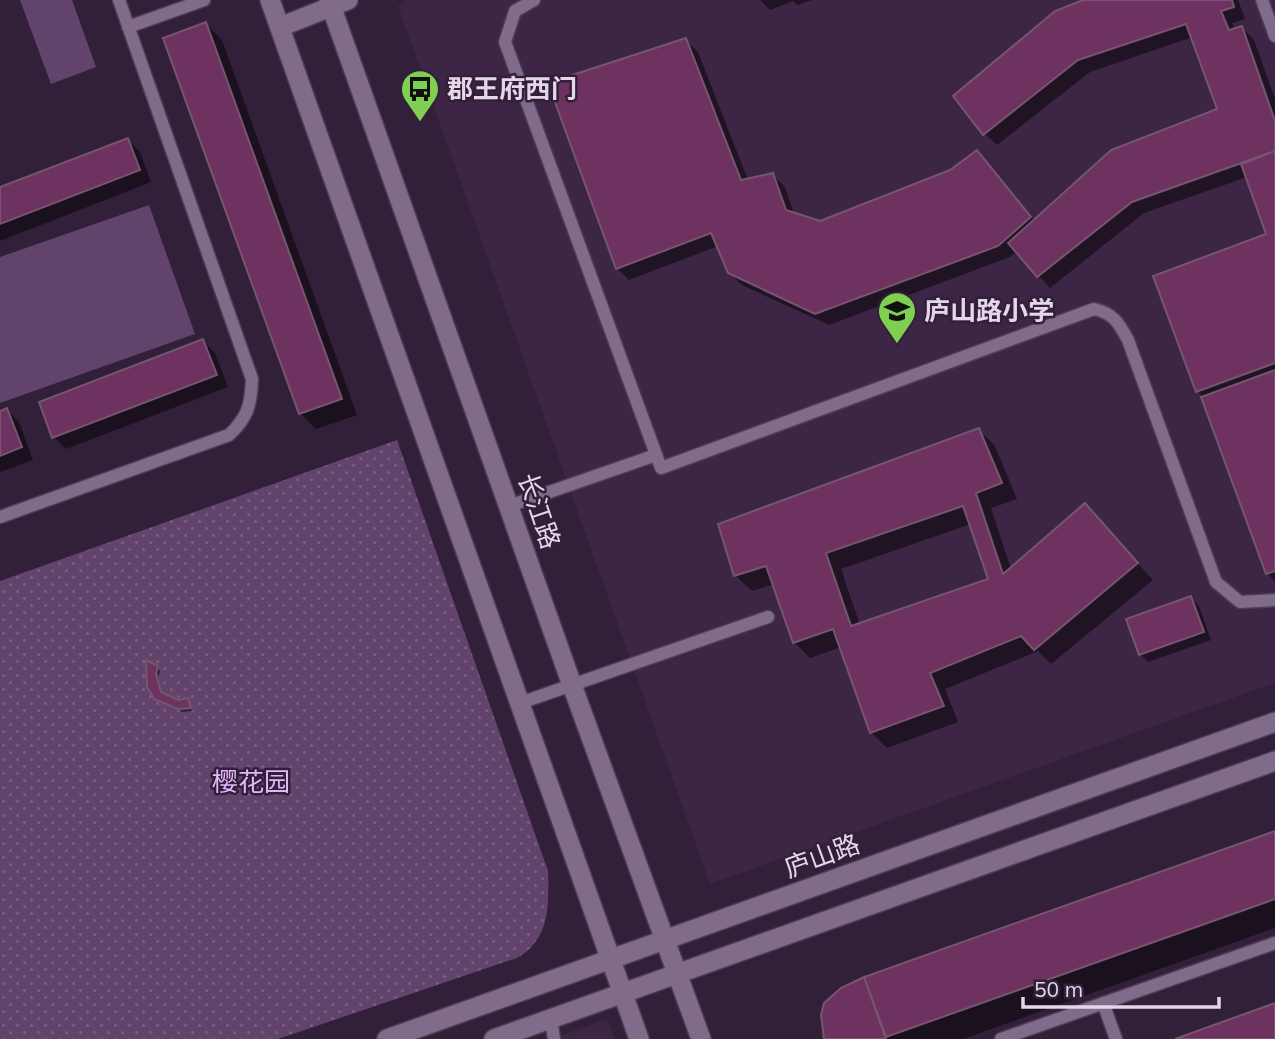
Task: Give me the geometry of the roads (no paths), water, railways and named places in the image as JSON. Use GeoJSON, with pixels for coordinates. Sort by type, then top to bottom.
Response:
{"type":"FeatureCollection","features":[{"type":"Feature","properties":{"kind":"street"},"geometry":{"type":"LineString","coordinates":[[270,0],[520,703],[622,994],[634,1036]]}},
{"type":"Feature","properties":{"kind":"street"},"geometry":{"type":"LineString","coordinates":[[280,27],[336,2]]}},
{"type":"Feature","properties":{"kind":"street","name":"长江路"},"geometry":{"type":"LineString","coordinates":[[336,2],[572,685],[701,1039]]}},
{"type":"Feature","properties":{"kind":"street","name":"庐山路"},"geometry":{"type":"LineString","coordinates":[[387,1039],[1275,722]]}},
{"type":"Feature","properties":{"kind":"street"},"geometry":{"type":"LineString","coordinates":[[494,1039],[1275,761]]}},
{"type":"Feature","properties":{"kind":"lane"},"geometry":{"type":"LineString","coordinates":[[0,517],[229,435],[243,421],[251,404],[251,379],[118,0]]}},
{"type":"Feature","properties":{"kind":"lane"},"geometry":{"type":"LineString","coordinates":[[128,27],[204,0]]}},
{"type":"Feature","properties":{"kind":"lane"},"geometry":{"type":"LineString","coordinates":[[534,0],[515,10],[505,42],[661,468],[1078,313],[1094,309],[1108,312],[1119,323],[1128,340],[1216,582],[1240,602],[1275,600]]}},
{"type":"Feature","properties":{"kind":"lane"},"geometry":{"type":"LineString","coordinates":[[1262,0],[1275,36]]}},
{"type":"Feature","properties":{"kind":"lane"},"geometry":{"type":"LineString","coordinates":[[509,506],[656,454]]}},
{"type":"Feature","properties":{"kind":"lane"},"geometry":{"type":"LineString","coordinates":[[520,703],[768,617]]}},
{"type":"Feature","properties":{"kind":"lane"},"geometry":{"type":"LineString","coordinates":[[1002,1039],[1275,943]]}},
{"type":"Feature","properties":{"kind":"lane"},"geometry":{"type":"LineString","coordinates":[[1103,1003],[1116,1039]]}},
{"type":"Feature","properties":{"kind":"lane"},"geometry":{"type":"LineString","coordinates":[[551,1019],[554,1039]]}},
{"type":"Feature","properties":{"kind":"place","name":"郡王府西门"},"geometry":{"type":"Point","coordinates":[420,123]}},
{"type":"Feature","properties":{"kind":"place","name":"庐山路小学"},"geometry":{"type":"Point","coordinates":[897,345]}},
{"type":"Feature","properties":{"kind":"park label","name":"樱花园"},"geometry":{"type":"Point","coordinates":[251,782]}}]}
